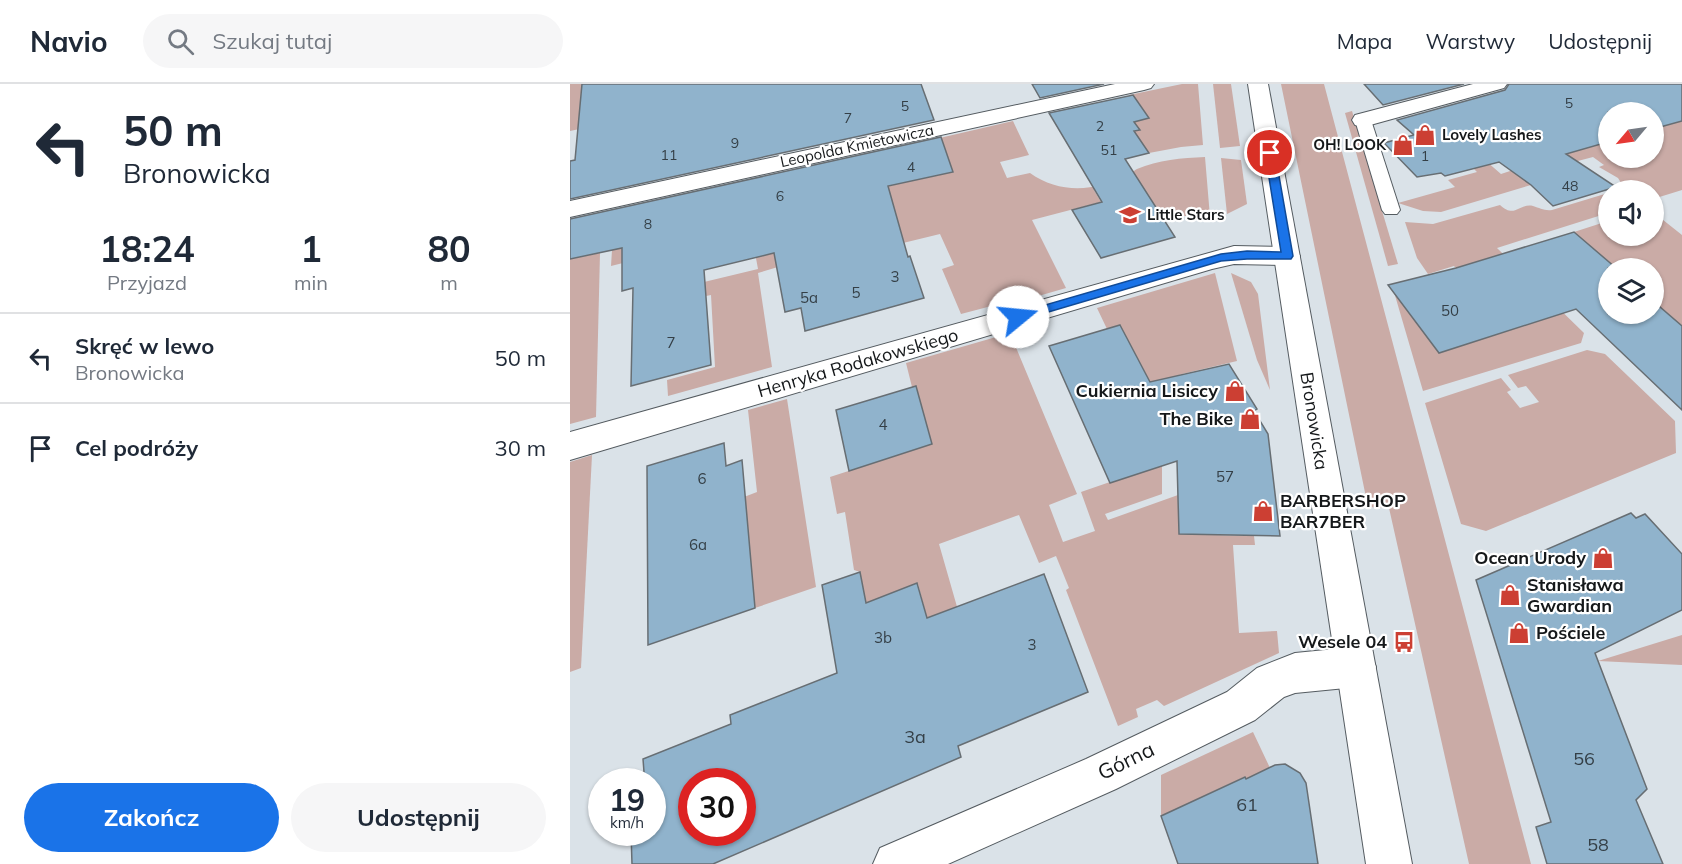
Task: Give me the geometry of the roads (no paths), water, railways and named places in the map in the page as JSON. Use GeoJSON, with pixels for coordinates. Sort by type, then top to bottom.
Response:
{"type":"FeatureCollection","features":[{"type":"Feature","properties":{"kind":"street","name":"Leopolda Kmietowicza"},"geometry":{"type":"LineString","coordinates":[[570,209],[1143,84]]}},
{"type":"Feature","properties":{"kind":"street","name":"Bronowicka"},"geometry":{"type":"LineString","coordinates":[[1258,84],[1389,864]]}},
{"type":"Feature","properties":{"kind":"street"},"geometry":{"type":"LineString","coordinates":[[1362,120],[1497,84]]}},
{"type":"Feature","properties":{"kind":"street","name":"Henryka Rodakowskiego"},"geometry":{"type":"LineString","coordinates":[[570,446],[1210,260],[1234,255],[1287,256]]}},
{"type":"Feature","properties":{"kind":"street","name":"Górna"},"geometry":{"type":"LineString","coordinates":[[896,864],[1101,774],[1241,706],[1271,682],[1294,673],[1356,667]]}},
{"type":"Feature","properties":{"kind":"lane"},"geometry":{"type":"LineString","coordinates":[[1362,120],[1390,210]]}},
{"type":"Feature","properties":{"kind":"place","name":"Lovely Lashes"},"geometry":{"type":"Point","coordinates":[1425,135]}},
{"type":"Feature","properties":{"kind":"place","name":"OH! LOOK"},"geometry":{"type":"Point","coordinates":[1403,145]}},
{"type":"Feature","properties":{"kind":"place","name":"Little Stars"},"geometry":{"type":"Point","coordinates":[1130,215]}},
{"type":"Feature","properties":{"kind":"place","name":"Cukiernia Lisiccy"},"geometry":{"type":"Point","coordinates":[1235,391]}},
{"type":"Feature","properties":{"kind":"place","name":"The Bike"},"geometry":{"type":"Point","coordinates":[1250,419]}},
{"type":"Feature","properties":{"kind":"place","name":"BARBERSHOP BAR7BER"},"geometry":{"type":"Point","coordinates":[1263,511]}},
{"type":"Feature","properties":{"kind":"place","name":"Ocean Urody"},"geometry":{"type":"Point","coordinates":[1603,558]}},
{"type":"Feature","properties":{"kind":"place","name":"Stanisława Gwardian"},"geometry":{"type":"Point","coordinates":[1510,595]}},
{"type":"Feature","properties":{"kind":"place","name":"Pościele"},"geometry":{"type":"Point","coordinates":[1519,633]}},
{"type":"Feature","properties":{"kind":"place","name":"Wesele 04"},"geometry":{"type":"Point","coordinates":[1404,642]}}]}
